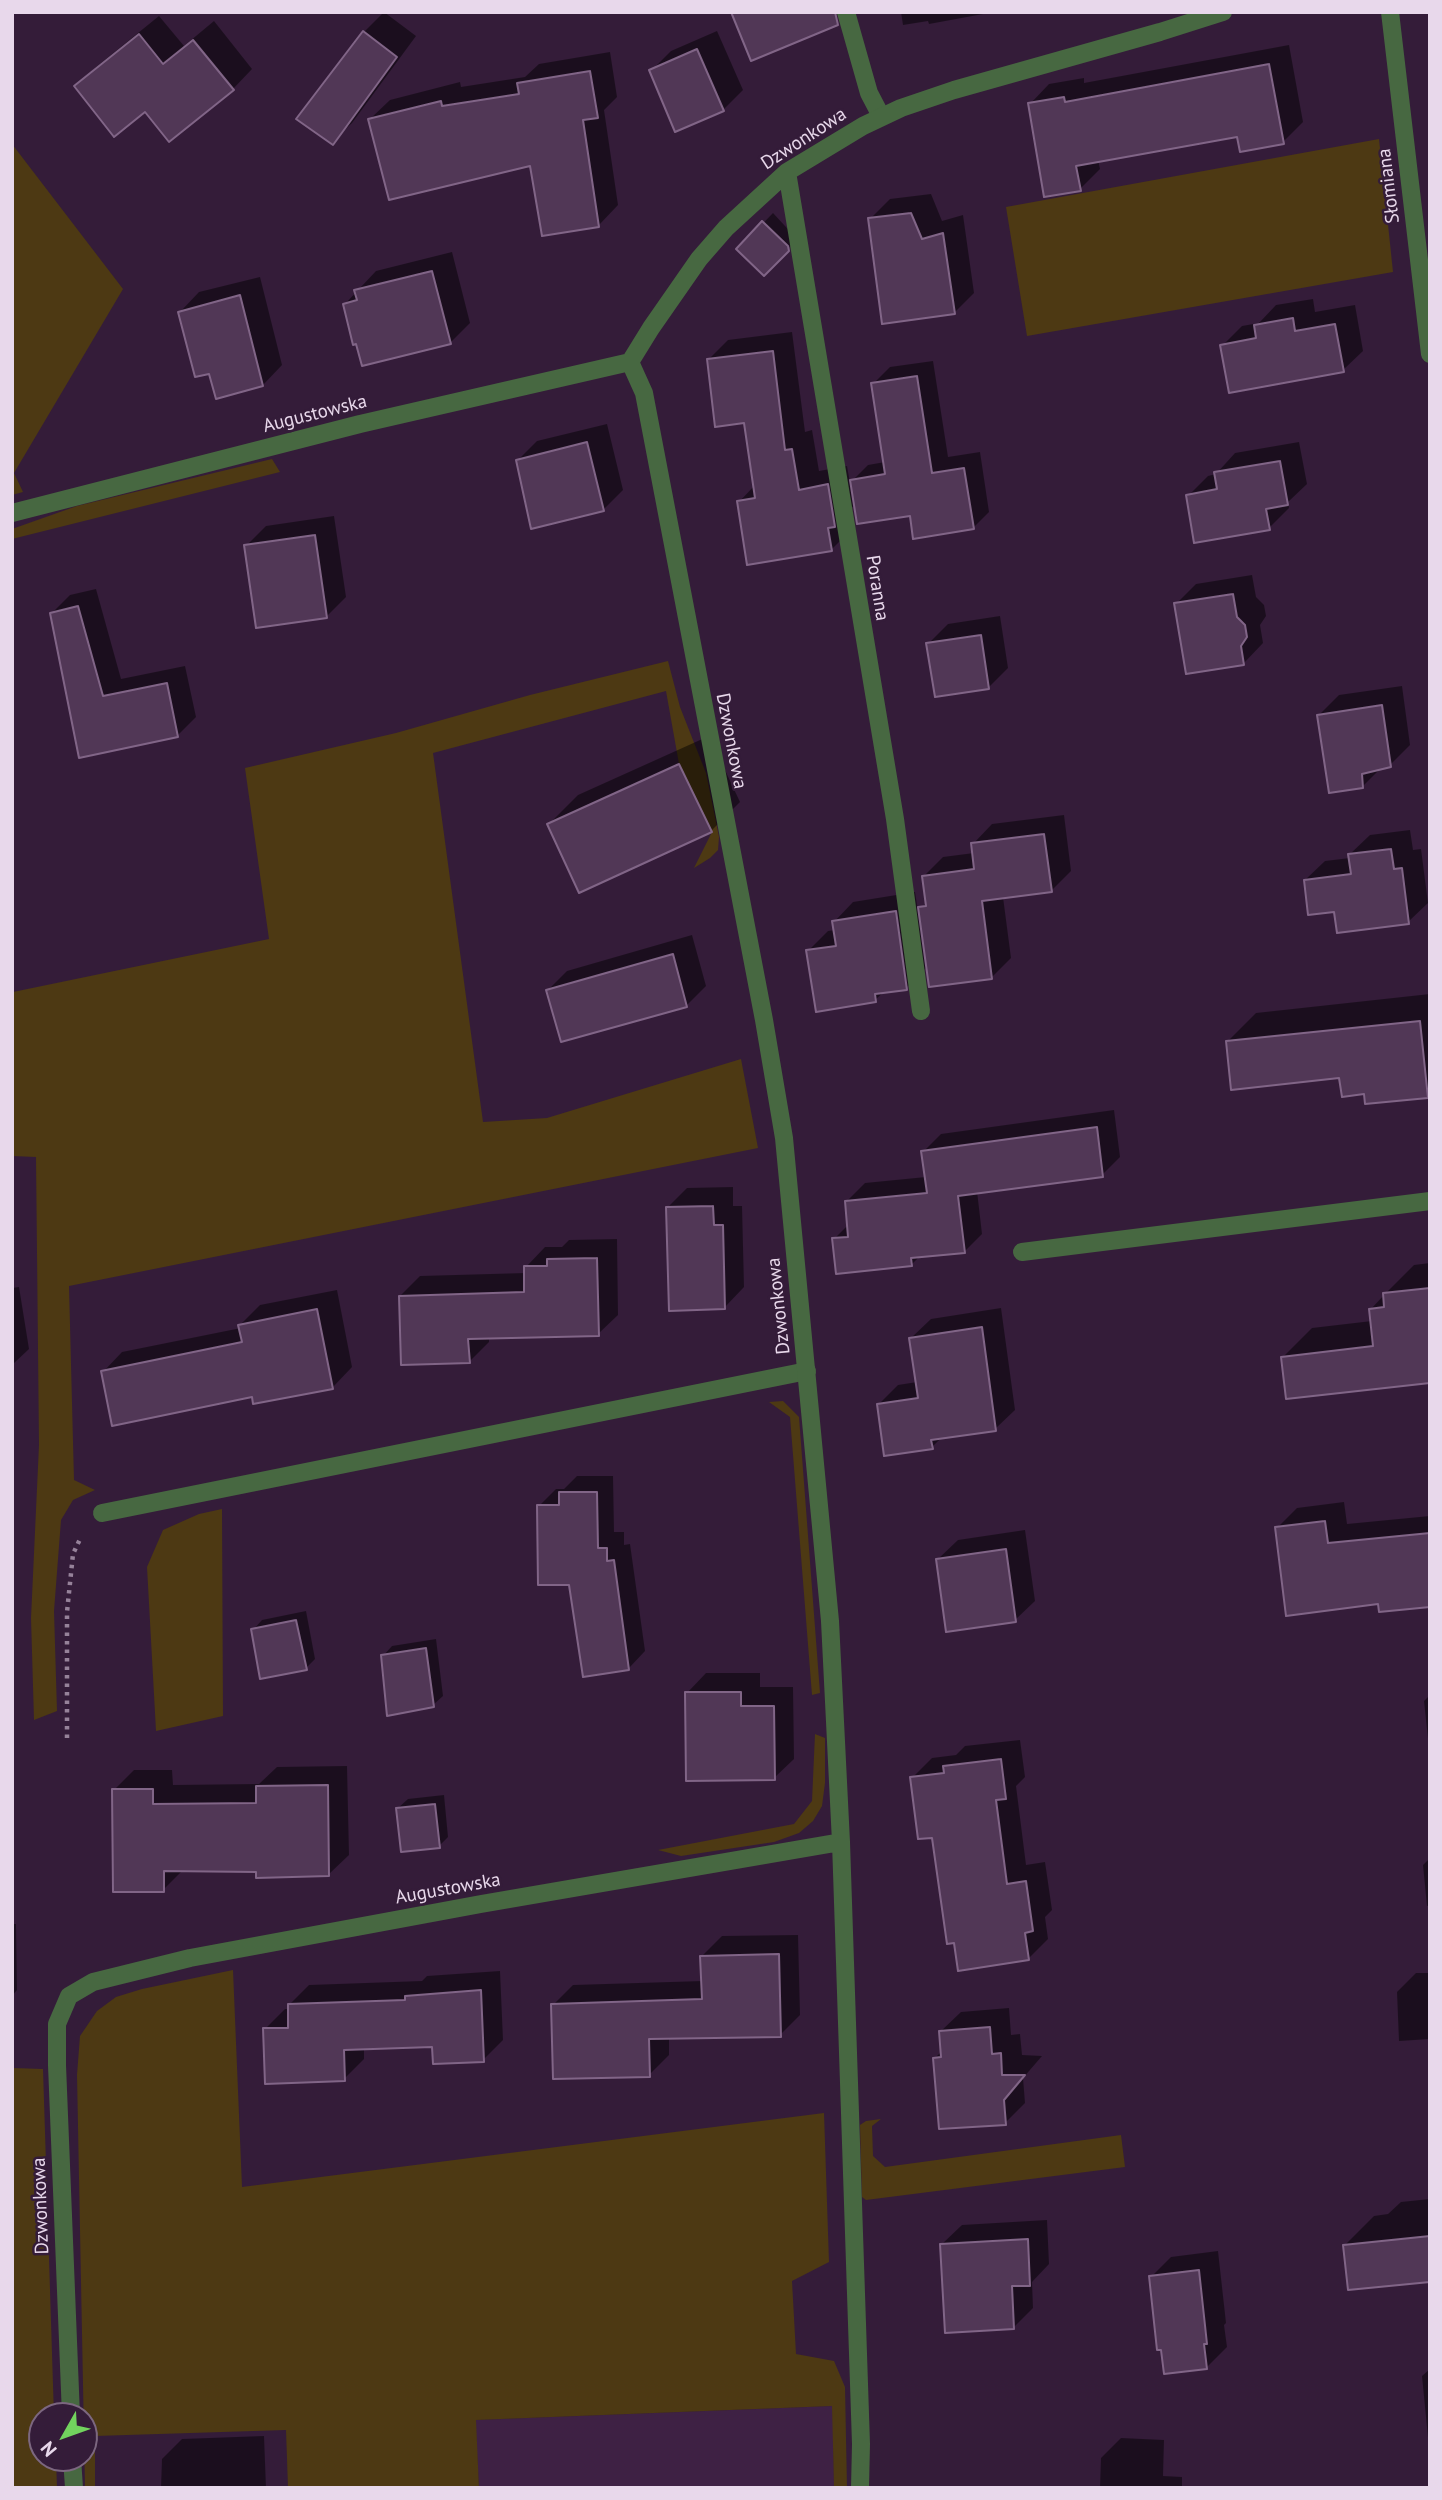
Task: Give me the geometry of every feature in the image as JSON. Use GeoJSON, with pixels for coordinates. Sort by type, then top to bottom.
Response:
{"type":"FeatureCollection","features":[{"type":"Feature","properties":{"kind":"street"},"geometry":{"type":"LineString","coordinates":[[846,12],[869,93],[881,116]]}},
{"type":"Feature","properties":{"kind":"street","name":"Dzwonkowa"},"geometry":{"type":"LineString","coordinates":[[860,2488],[841,1842],[830,1621],[783,1139],[764,1020],[644,393],[630,362],[650,328],[699,259],[726,228],[787,172],[881,116],[954,90],[1223,12]]}},
{"type":"Feature","properties":{"kind":"street","name":"Słomiana"},"geometry":{"type":"LineString","coordinates":[[1390,12],[1430,354]]}},
{"type":"Feature","properties":{"kind":"street","name":"Poranna"},"geometry":{"type":"LineString","coordinates":[[787,172],[895,819],[921,1011]]}},
{"type":"Feature","properties":{"kind":"street","name":"Augustowska"},"geometry":{"type":"LineString","coordinates":[[12,513],[372,421],[630,362]]}},
{"type":"Feature","properties":{"kind":"street"},"geometry":{"type":"LineString","coordinates":[[1022,1252],[1430,1201]]}},
{"type":"Feature","properties":{"kind":"street"},"geometry":{"type":"LineString","coordinates":[[102,1513],[807,1371]]}},
{"type":"Feature","properties":{"kind":"street","name":"Augustowska"},"geometry":{"type":"LineString","coordinates":[[69,1996],[93,1982],[190,1958],[481,1904],[841,1842]]}},
{"type":"Feature","properties":{"kind":"street","name":"Dzwonkowa"},"geometry":{"type":"LineString","coordinates":[[69,1996],[57,2024],[57,2065],[70,2402]]}},
{"type":"Feature","properties":{"kind":"path"},"geometry":{"type":"LineString","coordinates":[[67,1738],[67,1612],[73,1554],[85,1529],[102,1513]]}},
{"type":"Feature","properties":{"kind":"shaded area"},"geometry":{"type":"Polygon","coordinates":[[[1379,139],[1393,272],[1027,336],[1006,207],[1379,139]]]}},
{"type":"Feature","properties":{"kind":"shaded area"},"geometry":{"type":"Polygon","coordinates":[[[12,144],[123,289],[14,473],[23,492],[12,495],[12,144]]]}},
{"type":"Feature","properties":{"kind":"shaded area"},"geometry":{"type":"Polygon","coordinates":[[[272,459],[280,472],[12,539],[12,529],[77,506],[272,459]]]}},
{"type":"Feature","properties":{"kind":"shaded area"},"geometry":{"type":"Polygon","coordinates":[[[668,661],[680,707],[706,773],[719,837],[718,850],[694,868],[712,832],[679,764],[666,691],[433,753],[483,1122],[547,1118],[741,1059],[758,1148],[69,1286],[74,1480],[95,1490],[73,1500],[61,1520],[54,1611],[57,1711],[34,1720],[31,1618],[39,1445],[36,1157],[12,1156],[12,990],[13,992],[269,939],[245,768],[396,733],[530,695],[668,661]]]}},
{"type":"Feature","properties":{"kind":"shaded area"},"geometry":{"type":"Polygon","coordinates":[[[783,1401],[799,1417],[820,1693],[812,1695],[790,1417],[769,1402],[783,1401]]]}},
{"type":"Feature","properties":{"kind":"shaded area"},"geometry":{"type":"Polygon","coordinates":[[[222,1509],[223,1716],[156,1731],[147,1567],[163,1530],[199,1514],[222,1509]]]}},
{"type":"Feature","properties":{"kind":"shaded area"},"geometry":{"type":"Polygon","coordinates":[[[815,1734],[825,1738],[822,1806],[813,1821],[799,1833],[774,1842],[681,1856],[658,1850],[794,1824],[812,1801],[815,1734]]]}},
{"type":"Feature","properties":{"kind":"shaded area"},"geometry":{"type":"Polygon","coordinates":[[[233,1970],[242,2187],[824,2113],[829,2262],[792,2281],[796,2354],[834,2361],[845,2387],[847,2488],[834,2488],[832,2406],[476,2420],[479,2488],[288,2488],[286,2430],[98,2436],[98,2402],[83,2402],[77,2075],[80,2036],[97,2011],[116,1997],[233,1970]]]}},
{"type":"Feature","properties":{"kind":"shaded area"},"geometry":{"type":"Polygon","coordinates":[[[12,2068],[43,2069],[54,2402],[28,2402],[28,2472],[56,2472],[57,2488],[12,2488],[12,2068]]]}},
{"type":"Feature","properties":{"kind":"shaded area"},"geometry":{"type":"Polygon","coordinates":[[[881,2119],[872,2126],[873,2156],[885,2167],[1121,2135],[1125,2167],[866,2200],[862,2197],[860,2125],[866,2121],[881,2119]]]}},
{"type":"Feature","properties":{"kind":"shaded area"},"geometry":{"type":"Polygon","coordinates":[[[833,2406],[834,2488],[479,2488],[475,2420],[833,2406]]]}},
{"type":"Feature","properties":{"kind":"shaded area"},"geometry":{"type":"Polygon","coordinates":[[[85,2472],[95,2472],[95,2488],[85,2488],[85,2472]]]}},
{"type":"Feature","properties":{"kind":"building"},"geometry":{"type":"Polygon","coordinates":[[[731,12],[835,12],[838,25],[751,61],[731,12]]]}},
{"type":"Feature","properties":{"kind":"building"},"geometry":{"type":"Polygon","coordinates":[[[363,31],[397,57],[333,145],[296,119],[363,31]]]}},
{"type":"Feature","properties":{"kind":"building"},"geometry":{"type":"Polygon","coordinates":[[[139,34],[163,64],[193,40],[234,90],[169,142],[145,112],[114,137],[74,86],[139,34]]]}},
{"type":"Feature","properties":{"kind":"building"},"geometry":{"type":"Polygon","coordinates":[[[697,49],[724,111],[675,132],[649,70],[697,49]]]}},
{"type":"Feature","properties":{"kind":"building"},"geometry":{"type":"Polygon","coordinates":[[[1269,64],[1284,144],[1240,152],[1237,137],[1076,166],[1081,191],[1044,197],[1028,103],[1064,97],[1065,102],[1269,64]]]}},
{"type":"Feature","properties":{"kind":"building"},"geometry":{"type":"Polygon","coordinates":[[[590,71],[598,118],[583,120],[599,227],[542,236],[530,166],[389,200],[368,119],[441,101],[442,106],[519,94],[517,83],[590,71]]]}},
{"type":"Feature","properties":{"kind":"building"},"geometry":{"type":"Polygon","coordinates":[[[911,213],[922,239],[943,233],[955,314],[882,324],[868,218],[911,213]]]}},
{"type":"Feature","properties":{"kind":"building"},"geometry":{"type":"Polygon","coordinates":[[[762,221],[788,246],[789,251],[764,276],[736,249],[762,221]]]}},
{"type":"Feature","properties":{"kind":"building"},"geometry":{"type":"Polygon","coordinates":[[[432,271],[451,344],[362,366],[356,344],[353,345],[343,304],[357,300],[354,290],[432,271]]]}},
{"type":"Feature","properties":{"kind":"building"},"geometry":{"type":"Polygon","coordinates":[[[240,295],[263,386],[216,399],[209,374],[195,377],[178,312],[240,295]]]}},
{"type":"Feature","properties":{"kind":"building"},"geometry":{"type":"Polygon","coordinates":[[[1293,318],[1295,331],[1335,324],[1344,372],[1229,393],[1220,345],[1256,338],[1254,325],[1293,318]]]}},
{"type":"Feature","properties":{"kind":"building"},"geometry":{"type":"Polygon","coordinates":[[[773,351],[785,450],[792,449],[799,490],[828,484],[835,527],[828,528],[832,551],[747,565],[737,501],[755,498],[744,423],[715,427],[707,359],[773,351]]]}},
{"type":"Feature","properties":{"kind":"building"},"geometry":{"type":"Polygon","coordinates":[[[917,376],[932,473],[964,468],[974,529],[913,539],[910,516],[857,524],[850,480],[885,474],[871,383],[917,376]]]}},
{"type":"Feature","properties":{"kind":"building"},"geometry":{"type":"Polygon","coordinates":[[[587,442],[604,511],[531,529],[516,460],[587,442]]]}},
{"type":"Feature","properties":{"kind":"building"},"geometry":{"type":"Polygon","coordinates":[[[1280,461],[1288,505],[1266,509],[1270,530],[1194,543],[1186,495],[1217,489],[1214,472],[1280,461]]]}},
{"type":"Feature","properties":{"kind":"building"},"geometry":{"type":"Polygon","coordinates":[[[315,535],[327,618],[256,628],[244,545],[315,535]]]}},
{"type":"Feature","properties":{"kind":"building"},"geometry":{"type":"Polygon","coordinates":[[[1233,594],[1237,617],[1245,625],[1247,637],[1241,646],[1244,665],[1186,674],[1174,603],[1233,594]]]}},
{"type":"Feature","properties":{"kind":"building"},"geometry":{"type":"Polygon","coordinates":[[[78,606],[103,696],[167,683],[178,737],[79,758],[50,613],[78,606]]]}},
{"type":"Feature","properties":{"kind":"building"},"geometry":{"type":"Polygon","coordinates":[[[981,635],[989,689],[935,697],[926,643],[981,635]]]}},
{"type":"Feature","properties":{"kind":"building"},"geometry":{"type":"Polygon","coordinates":[[[1382,705],[1391,767],[1362,774],[1363,788],[1329,793],[1317,715],[1382,705]]]}},
{"type":"Feature","properties":{"kind":"building"},"geometry":{"type":"Polygon","coordinates":[[[679,764],[712,832],[579,893],[547,824],[679,764]]]}},
{"type":"Feature","properties":{"kind":"building"},"geometry":{"type":"Polygon","coordinates":[[[1044,834],[1052,892],[982,901],[992,979],[929,987],[918,907],[926,906],[922,876],[974,869],[971,843],[1044,834]]]}},
{"type":"Feature","properties":{"kind":"building"},"geometry":{"type":"Polygon","coordinates":[[[1391,849],[1394,869],[1402,868],[1409,924],[1337,933],[1334,912],[1308,915],[1304,880],[1351,874],[1348,854],[1391,849]]]}},
{"type":"Feature","properties":{"kind":"building"},"geometry":{"type":"Polygon","coordinates":[[[896,911],[907,990],[875,994],[876,1002],[816,1012],[806,950],[836,946],[832,921],[896,911]]]}},
{"type":"Feature","properties":{"kind":"building"},"geometry":{"type":"Polygon","coordinates":[[[673,954],[687,1007],[561,1042],[546,990],[673,954]]]}},
{"type":"Feature","properties":{"kind":"building"},"geometry":{"type":"Polygon","coordinates":[[[1420,1021],[1428,1098],[1365,1104],[1364,1094],[1342,1097],[1339,1078],[1231,1090],[1226,1041],[1420,1021]]]}},
{"type":"Feature","properties":{"kind":"building"},"geometry":{"type":"Polygon","coordinates":[[[1097,1127],[1103,1177],[958,1196],[965,1253],[911,1258],[912,1266],[836,1274],[832,1238],[848,1237],[845,1201],[927,1193],[921,1151],[1097,1127]]]}},
{"type":"Feature","properties":{"kind":"building"},"geometry":{"type":"Polygon","coordinates":[[[713,1206],[714,1225],[723,1225],[725,1309],[669,1311],[666,1207],[713,1206]]]}},
{"type":"Feature","properties":{"kind":"building"},"geometry":{"type":"Polygon","coordinates":[[[597,1258],[599,1336],[468,1339],[470,1363],[401,1365],[399,1296],[524,1292],[524,1266],[547,1266],[547,1259],[597,1258]]]}},
{"type":"Feature","properties":{"kind":"building"},"geometry":{"type":"Polygon","coordinates":[[[1430,1288],[1430,1383],[1286,1399],[1281,1357],[1373,1346],[1369,1309],[1384,1307],[1383,1293],[1430,1288]]]}},
{"type":"Feature","properties":{"kind":"building"},"geometry":{"type":"Polygon","coordinates":[[[317,1309],[333,1389],[253,1404],[252,1397],[112,1426],[101,1371],[242,1342],[238,1325],[317,1309]]]}},
{"type":"Feature","properties":{"kind":"building"},"geometry":{"type":"Polygon","coordinates":[[[982,1327],[996,1431],[931,1440],[933,1449],[884,1456],[877,1404],[918,1398],[909,1338],[982,1327]]]}},
{"type":"Feature","properties":{"kind":"building"},"geometry":{"type":"Polygon","coordinates":[[[559,1492],[597,1492],[598,1548],[607,1548],[607,1561],[614,1560],[629,1670],[583,1677],[569,1585],[538,1585],[537,1505],[559,1505],[559,1492]]]}},
{"type":"Feature","properties":{"kind":"building"},"geometry":{"type":"Polygon","coordinates":[[[1325,1521],[1328,1543],[1430,1533],[1430,1607],[1379,1612],[1378,1604],[1286,1616],[1275,1527],[1325,1521]]]}},
{"type":"Feature","properties":{"kind":"building"},"geometry":{"type":"Polygon","coordinates":[[[1006,1549],[1016,1622],[946,1632],[936,1559],[1006,1549]]]}},
{"type":"Feature","properties":{"kind":"building"},"geometry":{"type":"Polygon","coordinates":[[[296,1620],[307,1670],[260,1679],[251,1629],[296,1620]]]}},
{"type":"Feature","properties":{"kind":"building"},"geometry":{"type":"Polygon","coordinates":[[[426,1648],[434,1707],[387,1716],[381,1655],[426,1648]]]}},
{"type":"Feature","properties":{"kind":"building"},"geometry":{"type":"Polygon","coordinates":[[[685,1692],[741,1692],[741,1706],[774,1706],[775,1780],[686,1781],[685,1692]]]}},
{"type":"Feature","properties":{"kind":"building"},"geometry":{"type":"Polygon","coordinates":[[[1001,1759],[1006,1799],[996,1800],[1007,1884],[1026,1881],[1033,1931],[1025,1933],[1029,1960],[958,1971],[954,1943],[947,1944],[932,1838],[918,1839],[910,1777],[944,1773],[943,1766],[1001,1759]]]}},
{"type":"Feature","properties":{"kind":"building"},"geometry":{"type":"Polygon","coordinates":[[[328,1785],[329,1876],[256,1878],[256,1872],[164,1871],[164,1892],[113,1892],[112,1789],[153,1789],[153,1804],[256,1803],[256,1786],[328,1785]]]}},
{"type":"Feature","properties":{"kind":"building"},"geometry":{"type":"Polygon","coordinates":[[[435,1804],[440,1848],[401,1852],[396,1808],[435,1804]]]}},
{"type":"Feature","properties":{"kind":"building"},"geometry":{"type":"Polygon","coordinates":[[[779,1954],[781,2037],[649,2039],[650,2077],[553,2079],[551,2004],[702,1999],[700,1956],[779,1954]]]}},
{"type":"Feature","properties":{"kind":"building"},"geometry":{"type":"Polygon","coordinates":[[[481,1990],[484,2062],[433,2064],[432,2047],[344,2050],[345,2081],[265,2084],[263,2028],[288,2028],[288,2004],[405,2000],[405,1996],[481,1990]]]}},
{"type":"Feature","properties":{"kind":"building"},"geometry":{"type":"Polygon","coordinates":[[[990,2027],[992,2054],[1001,2053],[1002,2075],[1025,2075],[1004,2100],[1006,2125],[939,2129],[933,2058],[941,2057],[939,2031],[990,2027]]]}},
{"type":"Feature","properties":{"kind":"building"},"geometry":{"type":"Polygon","coordinates":[[[1430,2236],[1430,2282],[1348,2290],[1343,2245],[1430,2236]]]}},
{"type":"Feature","properties":{"kind":"building"},"geometry":{"type":"Polygon","coordinates":[[[1028,2239],[1030,2286],[1012,2286],[1014,2329],[945,2333],[940,2244],[1028,2239]]]}},
{"type":"Feature","properties":{"kind":"building"},"geometry":{"type":"Polygon","coordinates":[[[1199,2270],[1207,2369],[1164,2374],[1161,2350],[1157,2350],[1149,2276],[1199,2270]]]}}]}
